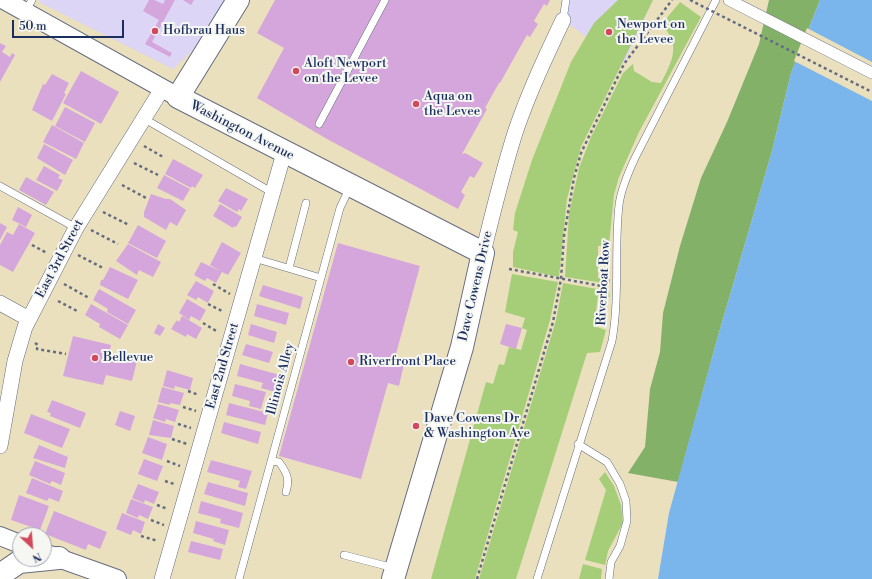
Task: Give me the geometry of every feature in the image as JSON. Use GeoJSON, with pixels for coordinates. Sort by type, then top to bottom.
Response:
{"type":"FeatureCollection","features":[{"type":"Feature","properties":{"kind":"main road","name":"East 3rd Street"},"geometry":{"type":"LineString","coordinates":[[170,93],[238,0]]}},
{"type":"Feature","properties":{"kind":"main road","name":"Washington Avenue"},"geometry":{"type":"LineString","coordinates":[[170,93],[284,153],[483,253]]}},
{"type":"Feature","properties":{"kind":"main road","name":"Dave Cowens Drive"},"geometry":{"type":"LineString","coordinates":[[394,574],[462,348],[483,253]]}},
{"type":"Feature","properties":{"kind":"main road"},"geometry":{"type":"LineString","coordinates":[[0,575],[12,567]]}},
{"type":"Feature","properties":{"kind":"street","name":"Washington Avenue"},"geometry":{"type":"LineString","coordinates":[[4,0],[28,6],[170,93]]}},
{"type":"Feature","properties":{"kind":"street"},"geometry":{"type":"LineString","coordinates":[[729,0],[872,73]]}},
{"type":"Feature","properties":{"kind":"street","name":"Dave Cowens Drive"},"geometry":{"type":"LineString","coordinates":[[483,253],[504,168],[516,129],[533,84],[563,20]]}},
{"type":"Feature","properties":{"kind":"street","name":"East 3rd Street"},"geometry":{"type":"LineString","coordinates":[[0,446],[2,427],[15,361],[25,327],[77,226],[143,118],[170,93]]}},
{"type":"Feature","properties":{"kind":"street","name":"East 2nd Street"},"geometry":{"type":"LineString","coordinates":[[162,579],[284,153]]}},
{"type":"Feature","properties":{"kind":"street"},"geometry":{"type":"LineString","coordinates":[[0,303],[29,319]]}},
{"type":"Feature","properties":{"kind":"street"},"geometry":{"type":"LineString","coordinates":[[0,536],[12,541]]}},
{"type":"Feature","properties":{"kind":"street"},"geometry":{"type":"LineString","coordinates":[[52,556],[83,570],[118,579]]}},
{"type":"Feature","properties":{"kind":"lane"},"geometry":{"type":"LineString","coordinates":[[319,124],[385,0]]}},
{"type":"Feature","properties":{"kind":"lane"},"geometry":{"type":"LineString","coordinates":[[563,20],[566,0]]}},
{"type":"Feature","properties":{"kind":"lane","name":"Riverboat Row"},"geometry":{"type":"LineString","coordinates":[[537,579],[578,444],[612,341],[616,321],[619,204],[624,183],[638,151],[716,0]]}},
{"type":"Feature","properties":{"kind":"lane"},"geometry":{"type":"LineString","coordinates":[[143,118],[273,193]]}},
{"type":"Feature","properties":{"kind":"lane"},"geometry":{"type":"LineString","coordinates":[[0,186],[77,226]]}},
{"type":"Feature","properties":{"kind":"lane","name":"Illinois Alley"},"geometry":{"type":"LineString","coordinates":[[239,579],[340,208],[350,186]]}},
{"type":"Feature","properties":{"kind":"lane"},"geometry":{"type":"LineString","coordinates":[[290,268],[306,203]]}},
{"type":"Feature","properties":{"kind":"lane"},"geometry":{"type":"LineString","coordinates":[[254,258],[321,278]]}},
{"type":"Feature","properties":{"kind":"lane"},"geometry":{"type":"LineString","coordinates":[[578,444],[607,462],[620,484],[626,501],[627,521],[620,546],[611,562],[610,579]]}},
{"type":"Feature","properties":{"kind":"lane"},"geometry":{"type":"LineString","coordinates":[[272,461],[279,462],[287,473],[289,481],[286,492]]}},
{"type":"Feature","properties":{"kind":"lane"},"geometry":{"type":"LineString","coordinates":[[344,554],[394,574]]}},
{"type":"Feature","properties":{"kind":"path"},"geometry":{"type":"LineString","coordinates":[[477,579],[552,322],[560,279],[564,236],[574,178],[581,153],[624,64],[672,0]]}},
{"type":"Feature","properties":{"kind":"path"},"geometry":{"type":"LineString","coordinates":[[690,0],[872,92]]}},
{"type":"Feature","properties":{"kind":"path"},"geometry":{"type":"LineString","coordinates":[[143,146],[163,157]]}},
{"type":"Feature","properties":{"kind":"path"},"geometry":{"type":"LineString","coordinates":[[134,163],[158,175]]}},
{"type":"Feature","properties":{"kind":"path"},"geometry":{"type":"LineString","coordinates":[[122,185],[148,199]]}},
{"type":"Feature","properties":{"kind":"path"},"geometry":{"type":"LineString","coordinates":[[90,205],[129,226]]}},
{"type":"Feature","properties":{"kind":"path"},"geometry":{"type":"LineString","coordinates":[[77,226],[118,244]]}},
{"type":"Feature","properties":{"kind":"path"},"geometry":{"type":"LineString","coordinates":[[65,249],[103,268]]}},
{"type":"Feature","properties":{"kind":"path"},"geometry":{"type":"LineString","coordinates":[[509,269],[617,289]]}},
{"type":"Feature","properties":{"kind":"path"},"geometry":{"type":"LineString","coordinates":[[51,277],[89,298]]}},
{"type":"Feature","properties":{"kind":"path"},"geometry":{"type":"LineString","coordinates":[[213,284],[231,295]]}},
{"type":"Feature","properties":{"kind":"path"},"geometry":{"type":"LineString","coordinates":[[58,301],[79,312]]}},
{"type":"Feature","properties":{"kind":"path"},"geometry":{"type":"LineString","coordinates":[[208,304],[226,314]]}},
{"type":"Feature","properties":{"kind":"path"},"geometry":{"type":"LineString","coordinates":[[203,323],[221,334]]}},
{"type":"Feature","properties":{"kind":"path"},"geometry":{"type":"LineString","coordinates":[[35,343],[38,345],[37,349],[66,354]]}},
{"type":"Feature","properties":{"kind":"path"},"geometry":{"type":"LineString","coordinates":[[188,391],[204,396]]}},
{"type":"Feature","properties":{"kind":"shaded area"},"geometry":{"type":"Polygon","coordinates":[[[40,0],[237,0],[230,15],[173,69],[39,2],[40,0]]]}},
{"type":"Feature","properties":{"kind":"shaded area","name":"Newport on the Levee"},"geometry":{"type":"Polygon","coordinates":[[[563,0],[653,0],[624,64],[563,20],[563,0]]]}},
{"type":"Feature","properties":{"kind":"green space"},"geometry":{"type":"Polygon","coordinates":[[[618,0],[653,0],[581,147],[567,199],[559,277],[513,267],[513,252],[518,232],[513,230],[515,213],[532,160],[571,62],[594,23],[618,0]]]}},
{"type":"Feature","properties":{"kind":"green space"},"geometry":{"type":"Polygon","coordinates":[[[769,0],[820,0],[791,73],[772,151],[718,336],[678,482],[628,473],[645,447],[650,389],[660,352],[663,313],[680,246],[701,178],[727,122],[759,44],[769,0]]]}},
{"type":"Feature","properties":{"kind":"green space"},"geometry":{"type":"Polygon","coordinates":[[[680,2],[701,17],[639,132],[619,177],[614,195],[609,245],[598,246],[598,278],[610,279],[610,284],[565,277],[569,214],[579,168],[591,137],[623,73],[633,64],[634,71],[652,82],[661,83],[669,68],[673,53],[673,46],[667,32],[661,25],[680,2]]]}},
{"type":"Feature","properties":{"kind":"green space"},"geometry":{"type":"Polygon","coordinates":[[[512,274],[558,282],[550,320],[475,579],[431,579],[486,382],[493,384],[499,364],[504,365],[509,347],[521,350],[527,330],[522,328],[525,318],[505,312],[512,274]]]}},
{"type":"Feature","properties":{"kind":"green space"},"geometry":{"type":"Polygon","coordinates":[[[563,283],[609,291],[610,297],[598,296],[594,326],[606,330],[600,352],[587,353],[516,579],[479,579],[556,320],[563,283]]]}},
{"type":"Feature","properties":{"kind":"green space"},"geometry":{"type":"Polygon","coordinates":[[[605,472],[614,486],[621,505],[623,523],[608,551],[605,565],[585,560],[606,490],[599,479],[605,472]]]}},
{"type":"Feature","properties":{"kind":"green space"},"geometry":{"type":"Polygon","coordinates":[[[583,564],[602,569],[601,579],[579,579],[583,564]]]}},
{"type":"Feature","properties":{"kind":"water"},"geometry":{"type":"Polygon","coordinates":[[[820,0],[872,0],[872,579],[658,579],[669,513],[718,336],[772,151],[791,73],[820,0]]]}},
{"type":"Feature","properties":{"kind":"pier"},"geometry":{"type":"Polygon","coordinates":[[[807,28],[872,62],[872,101],[794,61],[807,28]]]}},
{"type":"Feature","properties":{"kind":"building","name":"Hofbrau Haus"},"geometry":{"type":"Polygon","coordinates":[[[149,0],[154,0],[163,4],[165,0],[175,0],[152,42],[172,53],[170,57],[145,44],[159,20],[143,11],[149,0]]]}},
{"type":"Feature","properties":{"kind":"building","name":"Hofbrau Haus"},"geometry":{"type":"Polygon","coordinates":[[[183,0],[194,0],[191,5],[183,0]]]}},
{"type":"Feature","properties":{"kind":"building","name":"Aqua on the Levee"},"geometry":{"type":"Polygon","coordinates":[[[275,0],[550,0],[547,6],[544,4],[534,21],[538,24],[530,37],[527,35],[485,108],[487,109],[462,154],[465,153],[483,163],[474,178],[470,176],[461,192],[465,195],[458,209],[327,139],[257,98],[284,48],[257,33],[275,0]]]}},
{"type":"Feature","properties":{"kind":"building"},"geometry":{"type":"Polygon","coordinates":[[[0,43],[6,46],[2,52],[10,57],[12,53],[15,55],[0,82],[0,43]]]}},
{"type":"Feature","properties":{"kind":"building"},"geometry":{"type":"Polygon","coordinates":[[[81,71],[119,92],[101,124],[63,103],[81,71]]]}},
{"type":"Feature","properties":{"kind":"building"},"geometry":{"type":"Polygon","coordinates":[[[52,74],[69,83],[64,93],[66,94],[52,121],[32,110],[43,84],[45,85],[52,74]]]}},
{"type":"Feature","properties":{"kind":"building"},"geometry":{"type":"Polygon","coordinates":[[[65,107],[95,123],[85,142],[55,126],[65,107]]]}},
{"type":"Feature","properties":{"kind":"building"},"geometry":{"type":"Polygon","coordinates":[[[52,125],[84,143],[76,159],[43,142],[52,125]]]}},
{"type":"Feature","properties":{"kind":"building"},"geometry":{"type":"Polygon","coordinates":[[[44,144],[73,160],[65,175],[37,158],[44,144]]]}},
{"type":"Feature","properties":{"kind":"building"},"geometry":{"type":"Polygon","coordinates":[[[173,159],[203,175],[195,188],[192,186],[191,188],[165,174],[173,159]]]}},
{"type":"Feature","properties":{"kind":"building"},"geometry":{"type":"Polygon","coordinates":[[[44,166],[60,175],[58,178],[63,180],[57,191],[36,180],[44,166]]]}},
{"type":"Feature","properties":{"kind":"building"},"geometry":{"type":"Polygon","coordinates":[[[164,175],[190,189],[183,201],[157,188],[164,175]]]}},
{"type":"Feature","properties":{"kind":"building"},"geometry":{"type":"Polygon","coordinates":[[[26,177],[54,192],[46,205],[19,190],[26,177]]]}},
{"type":"Feature","properties":{"kind":"building"},"geometry":{"type":"Polygon","coordinates":[[[226,188],[248,199],[241,211],[239,209],[237,212],[218,201],[226,188]]]}},
{"type":"Feature","properties":{"kind":"building"},"geometry":{"type":"Polygon","coordinates":[[[151,194],[170,199],[186,210],[177,226],[170,222],[166,230],[144,217],[144,212],[151,194]]]}},
{"type":"Feature","properties":{"kind":"building"},"geometry":{"type":"Polygon","coordinates":[[[220,204],[242,217],[236,227],[234,226],[233,228],[213,216],[220,204]]]}},
{"type":"Feature","properties":{"kind":"building"},"geometry":{"type":"Polygon","coordinates":[[[18,207],[32,215],[26,227],[12,220],[18,207]]]}},
{"type":"Feature","properties":{"kind":"building"},"geometry":{"type":"Polygon","coordinates":[[[0,223],[7,227],[0,240],[0,223]]]}},
{"type":"Feature","properties":{"kind":"building"},"geometry":{"type":"Polygon","coordinates":[[[19,224],[35,233],[13,272],[0,265],[0,245],[7,232],[13,235],[19,224]]]}},
{"type":"Feature","properties":{"kind":"building"},"geometry":{"type":"Polygon","coordinates":[[[138,225],[166,241],[157,258],[128,243],[138,225]]]}},
{"type":"Feature","properties":{"kind":"building"},"geometry":{"type":"Polygon","coordinates":[[[222,242],[241,253],[228,275],[222,272],[216,283],[207,278],[205,281],[194,275],[201,262],[220,271],[210,265],[222,242]]]}},
{"type":"Feature","properties":{"kind":"building","name":"Riverfront Place"},"geometry":{"type":"Polygon","coordinates":[[[338,243],[420,266],[394,361],[404,364],[399,386],[388,383],[361,479],[279,456],[338,243]]]}},
{"type":"Feature","properties":{"kind":"building"},"geometry":{"type":"Polygon","coordinates":[[[128,244],[161,262],[153,277],[139,270],[137,275],[116,261],[128,244]]]}},
{"type":"Feature","properties":{"kind":"building"},"geometry":{"type":"Polygon","coordinates":[[[110,267],[138,280],[128,299],[100,285],[101,280],[103,280],[110,267]]]}},
{"type":"Feature","properties":{"kind":"building"},"geometry":{"type":"Polygon","coordinates":[[[196,281],[214,291],[208,303],[198,297],[196,300],[187,295],[196,281]]]}},
{"type":"Feature","properties":{"kind":"building"},"geometry":{"type":"Polygon","coordinates":[[[263,285],[303,297],[300,309],[259,296],[263,285]]]}},
{"type":"Feature","properties":{"kind":"building"},"geometry":{"type":"Polygon","coordinates":[[[99,289],[136,310],[128,324],[107,312],[108,309],[93,300],[99,289]]]}},
{"type":"Feature","properties":{"kind":"building"},"geometry":{"type":"Polygon","coordinates":[[[187,299],[206,310],[200,321],[191,316],[189,320],[179,313],[187,299]]]}},
{"type":"Feature","properties":{"kind":"building"},"geometry":{"type":"Polygon","coordinates":[[[91,304],[128,325],[120,339],[99,327],[100,324],[85,315],[91,304]]]}},
{"type":"Feature","properties":{"kind":"building"},"geometry":{"type":"Polygon","coordinates":[[[257,304],[289,313],[286,325],[254,316],[257,304]]]}},
{"type":"Feature","properties":{"kind":"building"},"geometry":{"type":"Polygon","coordinates":[[[182,316],[202,328],[196,339],[187,334],[186,337],[171,329],[177,320],[179,322],[182,316]]]}},
{"type":"Feature","properties":{"kind":"building"},"geometry":{"type":"Polygon","coordinates":[[[158,324],[165,328],[160,336],[154,333],[158,324]]]}},
{"type":"Feature","properties":{"kind":"building"},"geometry":{"type":"Polygon","coordinates":[[[251,324],[277,332],[274,343],[248,335],[251,324]]]}},
{"type":"Feature","properties":{"kind":"building"},"geometry":{"type":"Polygon","coordinates":[[[506,324],[522,328],[516,349],[500,344],[506,324]]]}},
{"type":"Feature","properties":{"kind":"building","name":"Bellevue"},"geometry":{"type":"Polygon","coordinates":[[[73,336],[111,345],[109,355],[137,361],[132,381],[106,375],[103,385],[63,376],[73,336]]]}},
{"type":"Feature","properties":{"kind":"building"},"geometry":{"type":"Polygon","coordinates":[[[246,344],[273,352],[269,363],[242,355],[246,344]]]}},
{"type":"Feature","properties":{"kind":"building"},"geometry":{"type":"Polygon","coordinates":[[[240,364],[280,375],[275,392],[261,388],[263,383],[237,376],[240,364]]]}},
{"type":"Feature","properties":{"kind":"building"},"geometry":{"type":"Polygon","coordinates":[[[167,370],[193,378],[190,390],[175,386],[174,389],[163,386],[167,370]]]}},
{"type":"Feature","properties":{"kind":"building"},"geometry":{"type":"Polygon","coordinates":[[[235,384],[266,392],[261,409],[249,406],[250,401],[232,396],[235,384]]]}},
{"type":"Feature","properties":{"kind":"building"},"geometry":{"type":"Polygon","coordinates":[[[162,387],[184,393],[180,405],[170,403],[170,405],[158,402],[162,387]]]}},
{"type":"Feature","properties":{"kind":"building"},"geometry":{"type":"Polygon","coordinates":[[[52,400],[86,413],[80,428],[50,416],[51,413],[47,412],[52,400]]]}},
{"type":"Feature","properties":{"kind":"building"},"geometry":{"type":"Polygon","coordinates":[[[229,403],[268,413],[265,425],[226,415],[229,403]]]}},
{"type":"Feature","properties":{"kind":"building"},"geometry":{"type":"Polygon","coordinates":[[[158,404],[179,410],[175,422],[166,419],[165,422],[153,418],[158,404]]]}},
{"type":"Feature","properties":{"kind":"building"},"geometry":{"type":"Polygon","coordinates":[[[120,411],[135,416],[130,431],[115,425],[120,411]]]}},
{"type":"Feature","properties":{"kind":"building"},"geometry":{"type":"Polygon","coordinates":[[[31,414],[70,429],[62,448],[24,433],[31,414]]]}},
{"type":"Feature","properties":{"kind":"building"},"geometry":{"type":"Polygon","coordinates":[[[153,420],[174,426],[171,438],[149,435],[153,420]]]}},
{"type":"Feature","properties":{"kind":"building"},"geometry":{"type":"Polygon","coordinates":[[[224,422],[261,432],[258,444],[221,433],[224,422]]]}},
{"type":"Feature","properties":{"kind":"building"},"geometry":{"type":"Polygon","coordinates":[[[148,437],[167,444],[162,460],[142,453],[148,437]]]}},
{"type":"Feature","properties":{"kind":"building"},"geometry":{"type":"Polygon","coordinates":[[[39,445],[68,457],[65,468],[33,458],[39,445]]]}},
{"type":"Feature","properties":{"kind":"building"},"geometry":{"type":"Polygon","coordinates":[[[144,459],[163,466],[157,481],[138,474],[144,459]]]}},
{"type":"Feature","properties":{"kind":"building"},"geometry":{"type":"Polygon","coordinates":[[[211,460],[252,471],[246,489],[238,487],[240,481],[207,472],[211,460]]]}},
{"type":"Feature","properties":{"kind":"building"},"geometry":{"type":"Polygon","coordinates":[[[35,461],[65,473],[61,485],[52,481],[50,484],[29,475],[35,461]]]}},
{"type":"Feature","properties":{"kind":"building"},"geometry":{"type":"Polygon","coordinates":[[[32,478],[63,491],[59,502],[49,498],[47,501],[26,493],[32,478]]]}},
{"type":"Feature","properties":{"kind":"building"},"geometry":{"type":"Polygon","coordinates":[[[208,482],[248,493],[245,506],[204,494],[208,482]]]}},
{"type":"Feature","properties":{"kind":"building"},"geometry":{"type":"Polygon","coordinates":[[[138,484],[159,492],[154,504],[145,500],[144,503],[132,498],[138,484]]]}},
{"type":"Feature","properties":{"kind":"building"},"geometry":{"type":"Polygon","coordinates":[[[19,495],[49,506],[41,527],[31,527],[11,520],[19,495]]]}},
{"type":"Feature","properties":{"kind":"building"},"geometry":{"type":"Polygon","coordinates":[[[131,499],[153,507],[148,519],[139,515],[138,518],[126,513],[131,499]]]}},
{"type":"Feature","properties":{"kind":"building"},"geometry":{"type":"Polygon","coordinates":[[[201,501],[243,513],[239,528],[220,523],[221,519],[198,513],[201,501]]]}},
{"type":"Feature","properties":{"kind":"building"},"geometry":{"type":"Polygon","coordinates":[[[54,511],[107,532],[100,549],[88,544],[86,550],[52,537],[52,527],[48,527],[54,511]]]}},
{"type":"Feature","properties":{"kind":"building"},"geometry":{"type":"Polygon","coordinates":[[[122,513],[145,522],[141,534],[133,530],[131,535],[116,529],[122,513]]]}},
{"type":"Feature","properties":{"kind":"building"},"geometry":{"type":"Polygon","coordinates":[[[196,521],[229,530],[225,545],[213,541],[214,539],[193,533],[196,521]]]}},
{"type":"Feature","properties":{"kind":"building"},"geometry":{"type":"Polygon","coordinates":[[[191,541],[223,549],[220,560],[188,552],[191,541]]]}},
{"type":"Feature","properties":{"kind":"place","name":"Hofbrau Haus"},"geometry":{"type":"Point","coordinates":[155,31]}},
{"type":"Feature","properties":{"kind":"place","name":"Newport on the Levee"},"geometry":{"type":"Point","coordinates":[609,32]}},
{"type":"Feature","properties":{"kind":"place","name":"Aloft Newport on the Levee"},"geometry":{"type":"Point","coordinates":[296,71]}},
{"type":"Feature","properties":{"kind":"place","name":"Aqua on the Levee"},"geometry":{"type":"Point","coordinates":[416,104]}},
{"type":"Feature","properties":{"kind":"place","name":"Bellevue"},"geometry":{"type":"Point","coordinates":[95,358]}},
{"type":"Feature","properties":{"kind":"place","name":"Riverfront Place"},"geometry":{"type":"Point","coordinates":[351,362]}},
{"type":"Feature","properties":{"kind":"place","name":"Dave Cowens Dr & Washington Ave"},"geometry":{"type":"Point","coordinates":[416,426]}}]}
